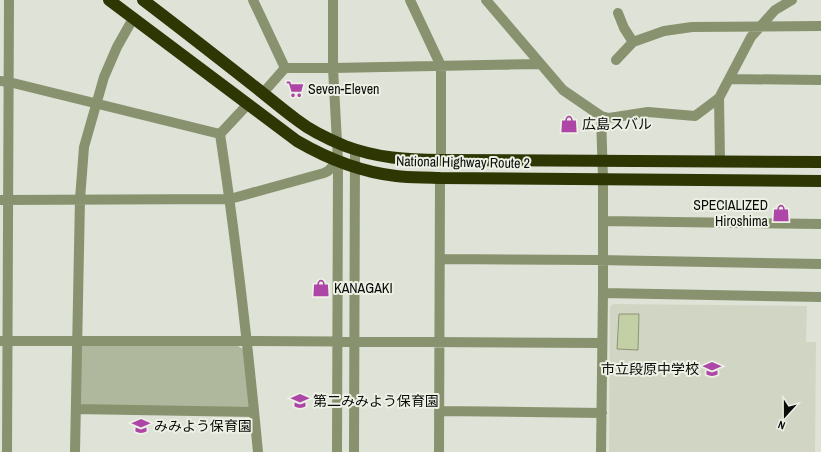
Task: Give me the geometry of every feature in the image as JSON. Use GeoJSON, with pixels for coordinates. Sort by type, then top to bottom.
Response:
{"type":"FeatureCollection","features":[{"type":"Feature","properties":{"kind":"highway","name":"National Highway Route 2"},"geometry":{"type":"LineString","coordinates":[[109,0],[297,141],[338,161],[373,172],[396,176],[440,178],[821,181]]}},
{"type":"Feature","properties":{"kind":"highway","name":"National Highway Route 2"},"geometry":{"type":"LineString","coordinates":[[146,1],[297,120],[337,142],[377,155],[398,159],[441,160],[821,162]]}},
{"type":"Feature","properties":{"kind":"street"},"geometry":{"type":"LineString","coordinates":[[8,452],[4,341],[4,200],[5,82],[10,0]]}},
{"type":"Feature","properties":{"kind":"street"},"geometry":{"type":"LineString","coordinates":[[253,0],[285,68]]}},
{"type":"Feature","properties":{"kind":"street"},"geometry":{"type":"LineString","coordinates":[[333,0],[333,68],[338,161],[337,452]]}},
{"type":"Feature","properties":{"kind":"street"},"geometry":{"type":"LineString","coordinates":[[410,0],[441,66],[441,160]]}},
{"type":"Feature","properties":{"kind":"street"},"geometry":{"type":"LineString","coordinates":[[489,1],[563,90],[600,116],[609,118],[648,112],[695,116],[719,98],[751,37],[775,10],[792,0]]}},
{"type":"Feature","properties":{"kind":"street"},"geometry":{"type":"LineString","coordinates":[[618,13],[624,28],[633,42]]}},
{"type":"Feature","properties":{"kind":"street"},"geometry":{"type":"LineString","coordinates":[[75,452],[80,199],[84,147],[106,71],[117,47],[134,19]]}},
{"type":"Feature","properties":{"kind":"street"},"geometry":{"type":"LineString","coordinates":[[616,60],[633,42],[664,31],[692,27],[821,26]]}},
{"type":"Feature","properties":{"kind":"street"},"geometry":{"type":"LineString","coordinates":[[263,93],[285,68],[540,64]]}},
{"type":"Feature","properties":{"kind":"street"},"geometry":{"type":"LineString","coordinates":[[729,79],[821,80]]}},
{"type":"Feature","properties":{"kind":"street"},"geometry":{"type":"LineString","coordinates":[[5,82],[220,134]]}},
{"type":"Feature","properties":{"kind":"street"},"geometry":{"type":"LineString","coordinates":[[719,98],[720,162]]}},
{"type":"Feature","properties":{"kind":"street"},"geometry":{"type":"LineString","coordinates":[[220,134],[248,104]]}},
{"type":"Feature","properties":{"kind":"street"},"geometry":{"type":"LineString","coordinates":[[600,116],[603,179],[602,452]]}},
{"type":"Feature","properties":{"kind":"street"},"geometry":{"type":"LineString","coordinates":[[220,134],[248,341],[258,452]]}},
{"type":"Feature","properties":{"kind":"street"},"geometry":{"type":"LineString","coordinates":[[354,452],[355,149]]}},
{"type":"Feature","properties":{"kind":"street"},"geometry":{"type":"LineString","coordinates":[[4,200],[230,199],[324,173],[338,161]]}},
{"type":"Feature","properties":{"kind":"street"},"geometry":{"type":"LineString","coordinates":[[439,452],[440,178]]}},
{"type":"Feature","properties":{"kind":"street"},"geometry":{"type":"LineString","coordinates":[[603,221],[821,224]]}},
{"type":"Feature","properties":{"kind":"street"},"geometry":{"type":"LineString","coordinates":[[440,259],[821,264]]}},
{"type":"Feature","properties":{"kind":"street"},"geometry":{"type":"LineString","coordinates":[[603,293],[821,296]]}},
{"type":"Feature","properties":{"kind":"street"},"geometry":{"type":"LineString","coordinates":[[4,341],[602,343]]}},
{"type":"Feature","properties":{"kind":"street"},"geometry":{"type":"LineString","coordinates":[[76,410],[254,412]]}},
{"type":"Feature","properties":{"kind":"street"},"geometry":{"type":"LineString","coordinates":[[439,411],[602,413]]}},
{"type":"Feature","properties":{"kind":"shaded area","name":"市立段原中学校"},"geometry":{"type":"Polygon","coordinates":[[[613,304],[807,306],[806,342],[816,342],[815,452],[609,452],[610,307],[613,304]]]}},
{"type":"Feature","properties":{"kind":"shaded area"},"geometry":{"type":"Polygon","coordinates":[[[619,314],[639,314],[638,350],[617,349],[619,314]]]}},
{"type":"Feature","properties":{"kind":"shaded area"},"geometry":{"type":"Polygon","coordinates":[[[83,344],[238,346],[243,349],[251,405],[247,409],[83,406],[79,403],[80,347],[83,344]]]}},
{"type":"Feature","properties":{"kind":"place","name":"Seven-Eleven"},"geometry":{"type":"Point","coordinates":[295,89]}},
{"type":"Feature","properties":{"kind":"place","name":"広島スバル"},"geometry":{"type":"Point","coordinates":[569,124]}},
{"type":"Feature","properties":{"kind":"place","name":"SPECIALIZED Hiroshima"},"geometry":{"type":"Point","coordinates":[781,213]}},
{"type":"Feature","properties":{"kind":"place","name":"KANAGAKI"},"geometry":{"type":"Point","coordinates":[321,288]}},
{"type":"Feature","properties":{"kind":"place","name":"市立段原中学校"},"geometry":{"type":"Point","coordinates":[712,369]}},
{"type":"Feature","properties":{"kind":"place","name":"第二みみよう保育園"},"geometry":{"type":"Point","coordinates":[300,401]}},
{"type":"Feature","properties":{"kind":"place","name":"みみよう保育園"},"geometry":{"type":"Point","coordinates":[141,426]}}]}
